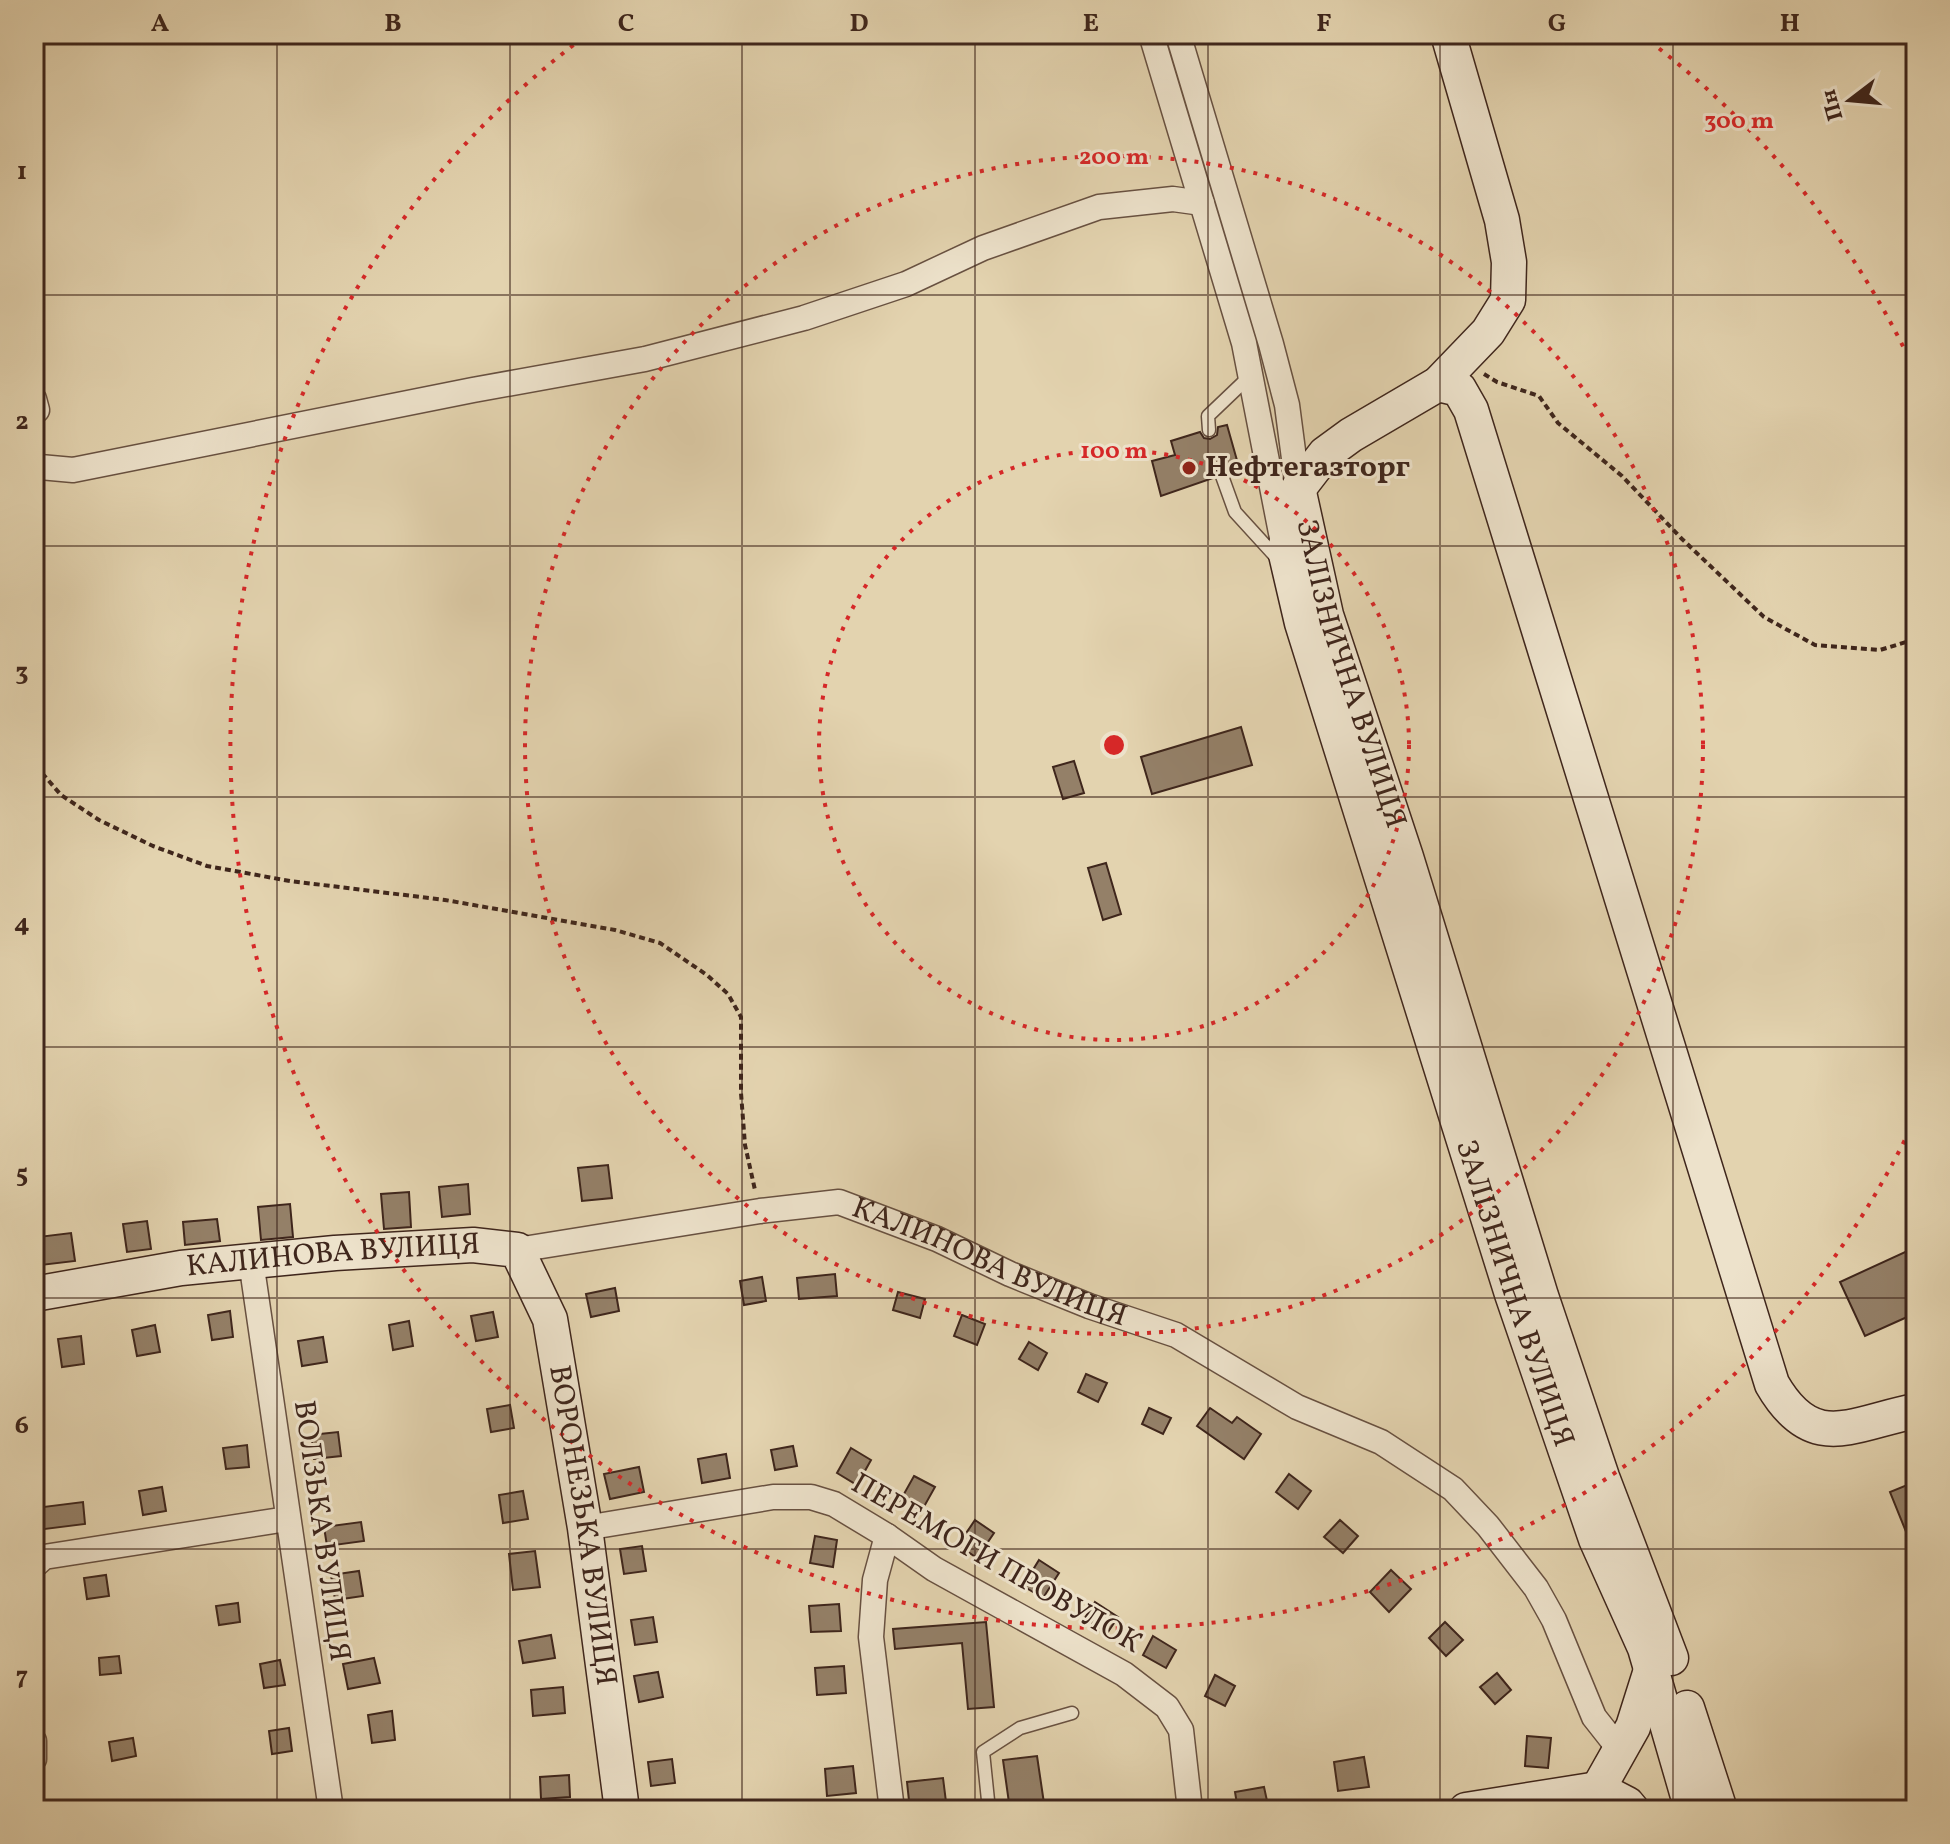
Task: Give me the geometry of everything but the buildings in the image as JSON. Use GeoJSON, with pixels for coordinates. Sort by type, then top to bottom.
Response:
{"type":"FeatureCollection","features":[{"type":"Feature","properties":{"kind":"main road"},"geometry":{"type":"LineString","coordinates":[[1298,489],[1325,454],[1351,435],[1438,384],[1488,332],[1508,300],[1509,262],[1502,220],[1448,34]]}},
{"type":"Feature","properties":{"kind":"main road"},"geometry":{"type":"LineString","coordinates":[[1438,384],[1459,389],[1471,410],[1772,1384],[1785,1406],[1808,1425],[1832,1430],[1916,1411]]}},
{"type":"Feature","properties":{"kind":"main road","name":"ЗАЛІЗНИЧНА ВУЛИЦЯ"},"geometry":{"type":"LineString","coordinates":[[1298,489],[1288,562],[1306,637],[1512,1294],[1596,1539],[1645,1648],[1692,1810]]}},
{"type":"Feature","properties":{"kind":"main road","name":"ЗАЛІЗНИЧНА ВУЛИЦЯ"},"geometry":{"type":"LineString","coordinates":[[1298,489],[1326,615],[1406,857],[1537,1281],[1602,1477],[1662,1630],[1720,1810]]}},
{"type":"Feature","properties":{"kind":"main road","name":"КАЛИНОВА ВУЛИЦЯ"},"geometry":{"type":"LineString","coordinates":[[34,1294],[181,1268],[335,1253],[473,1245],[517,1250]]}},
{"type":"Feature","properties":{"kind":"main road","name":"ВОРОНЕЗЬКА ВУЛИЦЯ"},"geometry":{"type":"LineString","coordinates":[[517,1250],[550,1319],[585,1528],[622,1810]]}},
{"type":"Feature","properties":{"kind":"main road"},"geometry":{"type":"LineString","coordinates":[[1598,1789],[1633,1727],[1651,1670]]}},
{"type":"Feature","properties":{"kind":"main road"},"geometry":{"type":"LineString","coordinates":[[1466,1810],[1598,1789],[1627,1804],[1632,1810]]}},
{"type":"Feature","properties":{"kind":"street"},"geometry":{"type":"LineString","coordinates":[[1151,34],[1251,375],[1288,562]]}},
{"type":"Feature","properties":{"kind":"street"},"geometry":{"type":"LineString","coordinates":[[1178,34],[1271,344],[1287,405],[1298,489]]}},
{"type":"Feature","properties":{"kind":"street"},"geometry":{"type":"LineString","coordinates":[[40,467],[73,470],[645,359],[804,318],[906,284],[983,248],[1099,207],[1173,199],[1202,203]]}},
{"type":"Feature","properties":{"kind":"street","name":"КАЛИНОВА ВУЛИЦЯ"},"geometry":{"type":"LineString","coordinates":[[517,1250],[760,1211],[839,1202],[937,1239],[1076,1301],[1176,1335],[1297,1407],[1381,1442],[1453,1489],[1515,1559],[1536,1588],[1554,1620],[1594,1717],[1620,1750]]}},
{"type":"Feature","properties":{"kind":"street","name":"ВОЛЗЬКА ВУЛИЦЯ"},"geometry":{"type":"LineString","coordinates":[[251,1261],[331,1810]]}},
{"type":"Feature","properties":{"kind":"street","name":"ПЕРЕМОГИ ПРОВУЛОК"},"geometry":{"type":"LineString","coordinates":[[585,1528],[773,1497],[811,1497],[834,1504],[934,1569],[1124,1674],[1167,1707],[1181,1730],[1190,1810]]}},
{"type":"Feature","properties":{"kind":"street"},"geometry":{"type":"LineString","coordinates":[[34,1566],[44,1557],[287,1519]]}},
{"type":"Feature","properties":{"kind":"street"},"geometry":{"type":"LineString","coordinates":[[887,1536],[875,1580],[871,1637],[892,1810]]}},
{"type":"Feature","properties":{"kind":"street"},"geometry":{"type":"LineString","coordinates":[[34,1741],[34,1759]]}},
{"type":"Feature","properties":{"kind":"lane"},"geometry":{"type":"LineString","coordinates":[[1209,430],[1208,416],[1251,375]]}},
{"type":"Feature","properties":{"kind":"lane"},"geometry":{"type":"LineString","coordinates":[[1222,476],[1235,512],[1288,562]]}},
{"type":"Feature","properties":{"kind":"lane"},"geometry":{"type":"LineString","coordinates":[[989,1810],[983,1752],[1020,1728],[1072,1713]]}},
{"type":"Feature","properties":{"kind":"path"},"geometry":{"type":"LineString","coordinates":[[1463,359],[1497,382],[1539,396],[1558,423],[1622,476],[1682,539],[1764,617],[1815,645],[1880,650],[1916,639]]}},
{"type":"Feature","properties":{"kind":"path"},"geometry":{"type":"LineString","coordinates":[[34,634],[39,594],[34,582],[42,560],[38,501],[40,467]]}},
{"type":"Feature","properties":{"kind":"path"},"geometry":{"type":"LineString","coordinates":[[34,755],[42,773],[61,795],[99,820],[153,846],[207,866],[290,881],[460,902],[615,930],[660,943],[707,975],[728,994],[741,1017],[745,1145],[760,1211]]}},
{"type":"Feature","properties":{"kind":"shaded area"},"geometry":{"type":"Polygon","coordinates":[[[1158,34],[1166,34],[1254,317],[1247,319],[1158,34]]]}},
{"type":"Feature","properties":{"kind":"place","name":"Нефтегазторг"},"geometry":{"type":"Point","coordinates":[1189,468]}}]}
